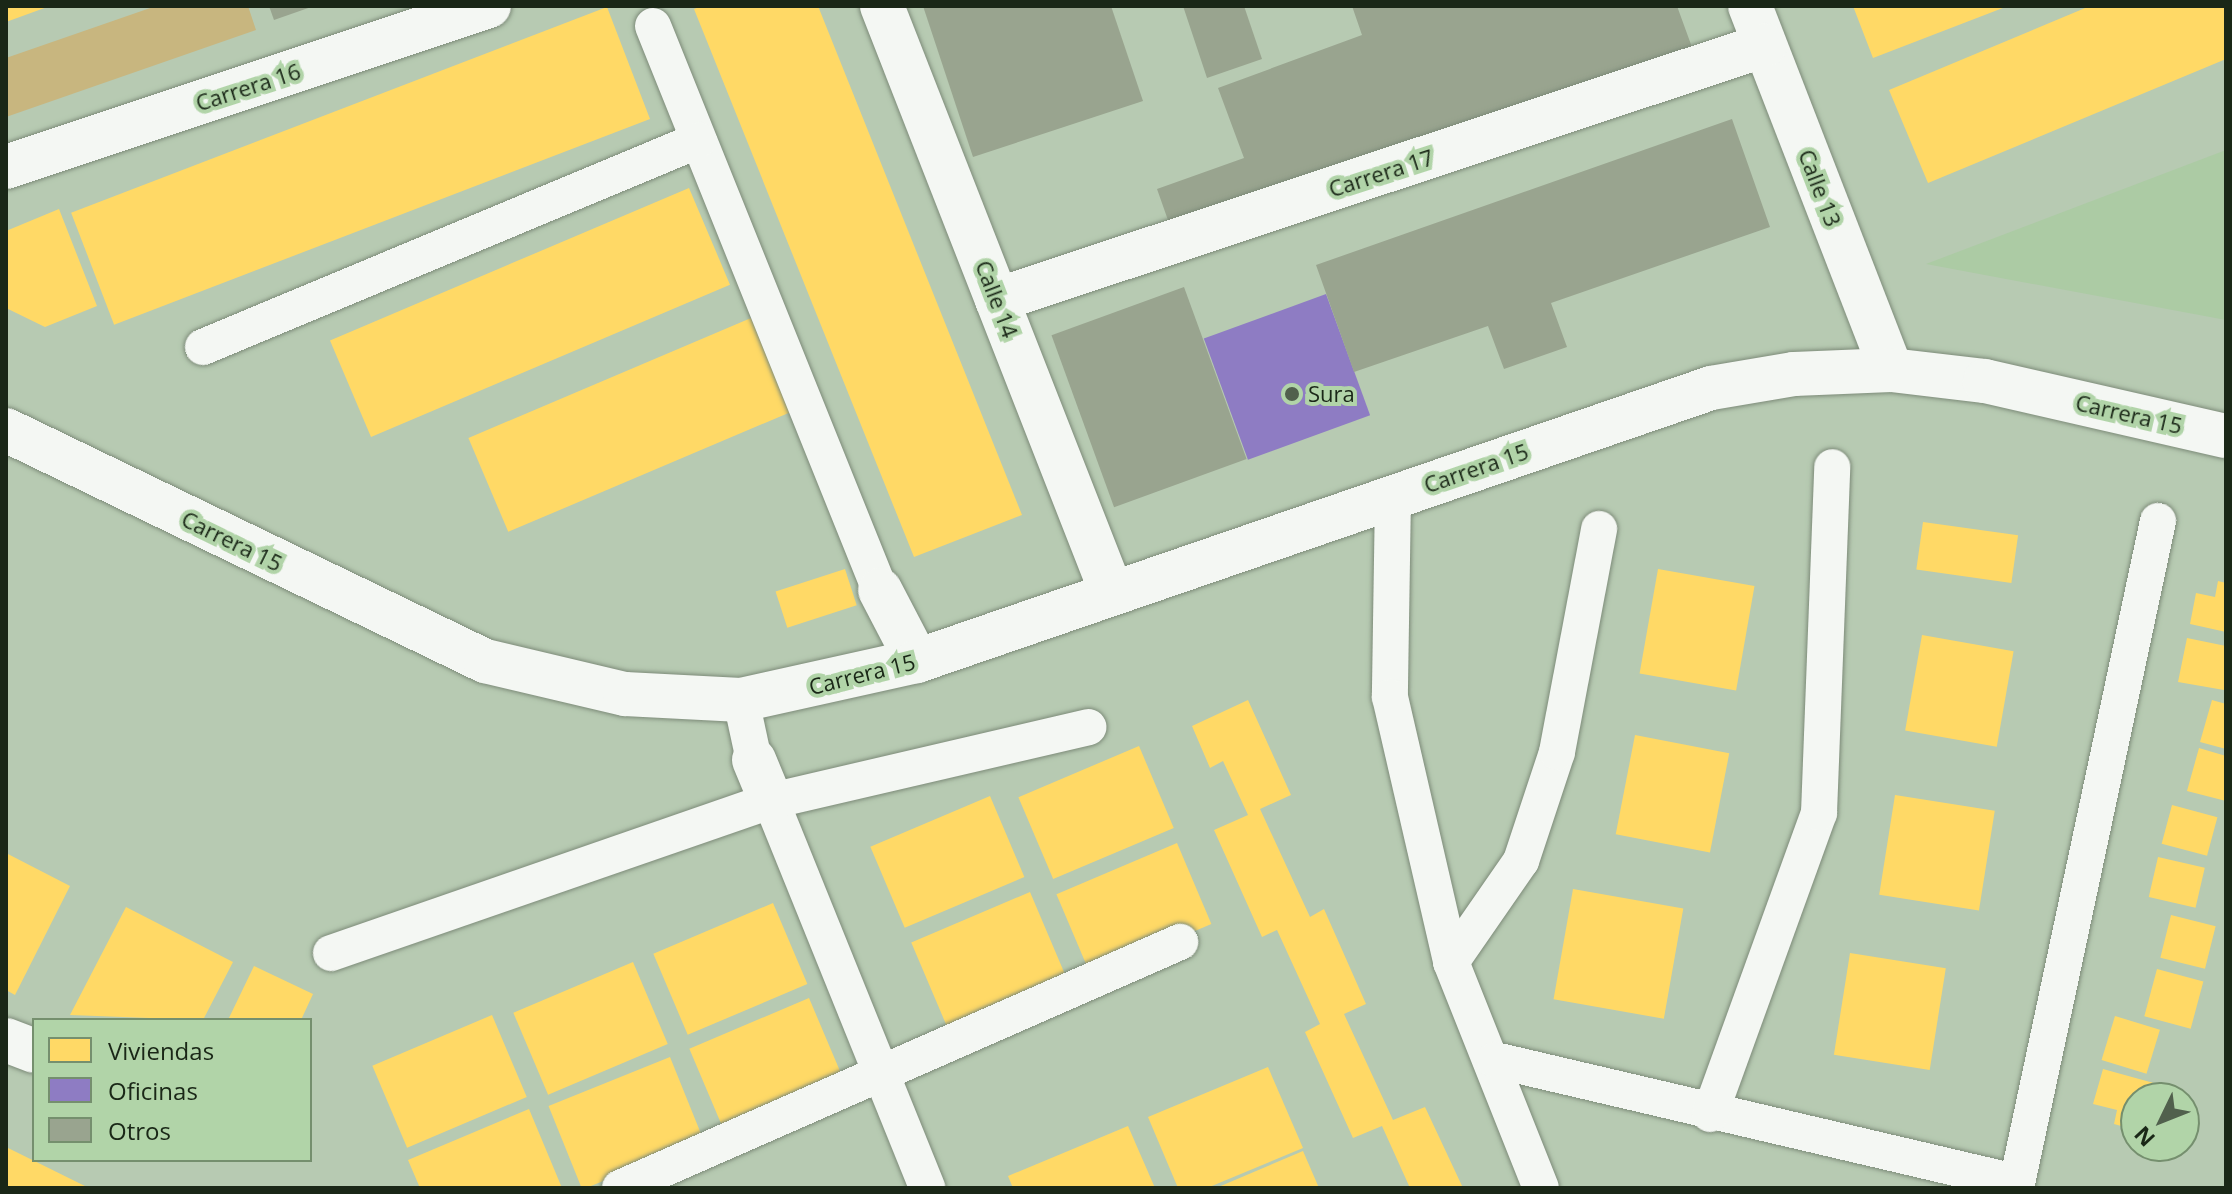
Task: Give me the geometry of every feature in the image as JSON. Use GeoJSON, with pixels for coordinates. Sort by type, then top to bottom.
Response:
{"type":"FeatureCollection","features":[{"type":"Feature","properties":{"kind":"street","name":"Carrera 16"},"geometry":{"type":"LineString","coordinates":[[6,167],[489,6]]}},
{"type":"Feature","properties":{"kind":"street","name":"Calle 14"},"geometry":{"type":"LineString","coordinates":[[882,6],[1111,591]]}},
{"type":"Feature","properties":{"kind":"street","name":"Carrera 17"},"geometry":{"type":"LineString","coordinates":[[997,300],[1757,26]]}},
{"type":"Feature","properties":{"kind":"street","name":"Calle 13"},"geometry":{"type":"LineString","coordinates":[[1757,26],[1891,370]]}},
{"type":"Feature","properties":{"kind":"street","name":"Carrera 15"},"geometry":{"type":"LineString","coordinates":[[6,430],[485,661],[625,694],[741,700],[917,661],[1111,591],[1711,388],[1794,374],[1891,370],[1985,381],[2226,436]]}},
{"type":"Feature","properties":{"kind":"street"},"geometry":{"type":"LineString","coordinates":[[880,590],[917,661]]}},
{"type":"Feature","properties":{"kind":"street"},"geometry":{"type":"LineString","coordinates":[[754,760],[771,801]]}},
{"type":"Feature","properties":{"kind":"street"},"geometry":{"type":"LineString","coordinates":[[6,1040],[32,1050]]}},
{"type":"Feature","properties":{"kind":"lane"},"geometry":{"type":"LineString","coordinates":[[653,26],[880,590]]}},
{"type":"Feature","properties":{"kind":"lane"},"geometry":{"type":"LineString","coordinates":[[203,347],[699,140]]}},
{"type":"Feature","properties":{"kind":"lane"},"geometry":{"type":"LineString","coordinates":[[1710,1114],[1819,813],[1832,467]]}},
{"type":"Feature","properties":{"kind":"lane"},"geometry":{"type":"LineString","coordinates":[[1393,496],[1390,697],[1451,962],[1495,1060],[1541,1188]]}},
{"type":"Feature","properties":{"kind":"lane"},"geometry":{"type":"LineString","coordinates":[[1495,1060],[2015,1185],[2158,521]]}},
{"type":"Feature","properties":{"kind":"lane"},"geometry":{"type":"LineString","coordinates":[[1451,962],[1521,861],[1557,752],[1599,529]]}},
{"type":"Feature","properties":{"kind":"lane"},"geometry":{"type":"LineString","coordinates":[[741,700],[754,760]]}},
{"type":"Feature","properties":{"kind":"lane"},"geometry":{"type":"LineString","coordinates":[[331,953],[771,801],[1088,727]]}},
{"type":"Feature","properties":{"kind":"lane"},"geometry":{"type":"LineString","coordinates":[[771,801],[878,1075],[927,1188]]}},
{"type":"Feature","properties":{"kind":"lane"},"geometry":{"type":"LineString","coordinates":[[620,1188],[1180,942]]}},
{"type":"Feature","properties":{"kind":"shaded area"},"geometry":{"type":"Polygon","coordinates":[[[156,6],[248,6],[256,30],[6,117],[6,58],[156,6]]]}},
{"type":"Feature","properties":{"kind":"shaded area"},"geometry":{"type":"Polygon","coordinates":[[[2226,150],[2226,320],[1926,264],[2226,150]]]}},
{"type":"Feature","properties":{"kind":"building: Viviendas"},"geometry":{"type":"Polygon","coordinates":[[[6,6],[50,6],[6,22],[6,6]]]}},
{"type":"Feature","properties":{"kind":"building: Viviendas"},"geometry":{"type":"Polygon","coordinates":[[[702,6],[818,6],[1022,515],[914,557],[694,9],[702,6]]]}},
{"type":"Feature","properties":{"kind":"building: Viviendas"},"geometry":{"type":"Polygon","coordinates":[[[1853,6],[2008,6],[1873,58],[1853,6]]]}},
{"type":"Feature","properties":{"kind":"building: Viviendas"},"geometry":{"type":"Polygon","coordinates":[[[2090,6],[2226,6],[2226,59],[1928,183],[1889,90],[2090,6]]]}},
{"type":"Feature","properties":{"kind":"building: Viviendas"},"geometry":{"type":"Polygon","coordinates":[[[607,7],[650,119],[114,325],[71,213],[607,7]]]}},
{"type":"Feature","properties":{"kind":"building: Viviendas"},"geometry":{"type":"Polygon","coordinates":[[[689,188],[730,285],[371,437],[330,340],[689,188]]]}},
{"type":"Feature","properties":{"kind":"building: Viviendas"},"geometry":{"type":"Polygon","coordinates":[[[59,209],[97,306],[45,327],[6,308],[6,231],[59,209]]]}},
{"type":"Feature","properties":{"kind":"building: Viviendas"},"geometry":{"type":"Polygon","coordinates":[[[751,318],[791,412],[508,532],[468,438],[751,318]]]}},
{"type":"Feature","properties":{"kind":"building: Viviendas"},"geometry":{"type":"Polygon","coordinates":[[[1923,522],[2018,535],[2011,583],[1916,570],[1923,522]]]}},
{"type":"Feature","properties":{"kind":"building: Viviendas"},"geometry":{"type":"Polygon","coordinates":[[[845,569],[857,605],[787,628],[776,592],[845,569]]]}},
{"type":"Feature","properties":{"kind":"building: Viviendas"},"geometry":{"type":"Polygon","coordinates":[[[1658,569],[1755,586],[1736,690],[1640,673],[1658,569]]]}},
{"type":"Feature","properties":{"kind":"building: Viviendas"},"geometry":{"type":"Polygon","coordinates":[[[2218,581],[2226,583],[2226,632],[2190,624],[2196,593],[2215,597],[2218,581]]]}},
{"type":"Feature","properties":{"kind":"building: Viviendas"},"geometry":{"type":"Polygon","coordinates":[[[1922,635],[2014,651],[1997,747],[1905,731],[1922,635]]]}},
{"type":"Feature","properties":{"kind":"building: Viviendas"},"geometry":{"type":"Polygon","coordinates":[[[2187,638],[2226,646],[2224,690],[2178,682],[2187,638]]]}},
{"type":"Feature","properties":{"kind":"building: Viviendas"},"geometry":{"type":"Polygon","coordinates":[[[1248,700],[1291,795],[1260,809],[1310,917],[1324,909],[1366,1004],[1344,1014],[1393,1120],[1425,1107],[1463,1188],[1410,1188],[1382,1126],[1353,1138],[1305,1032],[1320,1024],[1277,930],[1262,937],[1214,830],[1248,815],[1223,761],[1210,768],[1192,726],[1248,700]]]}},
{"type":"Feature","properties":{"kind":"building: Viviendas"},"geometry":{"type":"Polygon","coordinates":[[[2212,700],[2226,704],[2226,749],[2200,742],[2212,700]]]}},
{"type":"Feature","properties":{"kind":"building: Viviendas"},"geometry":{"type":"Polygon","coordinates":[[[1635,735],[1729,753],[1710,852],[1616,834],[1635,735]]]}},
{"type":"Feature","properties":{"kind":"building: Viviendas"},"geometry":{"type":"Polygon","coordinates":[[[1139,746],[1174,828],[1053,879],[1018,797],[1139,746]]]}},
{"type":"Feature","properties":{"kind":"building: Viviendas"},"geometry":{"type":"Polygon","coordinates":[[[2199,748],[2226,756],[2226,801],[2187,791],[2199,748]]]}},
{"type":"Feature","properties":{"kind":"building: Viviendas"},"geometry":{"type":"Polygon","coordinates":[[[1895,795],[1995,811],[1979,911],[1879,895],[1895,795]]]}},
{"type":"Feature","properties":{"kind":"building: Viviendas"},"geometry":{"type":"Polygon","coordinates":[[[990,796],[1024,877],[905,928],[870,847],[990,796]]]}},
{"type":"Feature","properties":{"kind":"building: Viviendas"},"geometry":{"type":"Polygon","coordinates":[[[2172,805],[2217,817],[2207,856],[2162,844],[2172,805]]]}},
{"type":"Feature","properties":{"kind":"building: Viviendas"},"geometry":{"type":"Polygon","coordinates":[[[1177,843],[1211,924],[1091,975],[1056,894],[1177,843]]]}},
{"type":"Feature","properties":{"kind":"building: Viviendas"},"geometry":{"type":"Polygon","coordinates":[[[6,853],[70,886],[15,995],[6,990],[6,853]]]}},
{"type":"Feature","properties":{"kind":"building: Viviendas"},"geometry":{"type":"Polygon","coordinates":[[[2158,857],[2205,868],[2196,908],[2149,897],[2158,857]]]}},
{"type":"Feature","properties":{"kind":"building: Viviendas"},"geometry":{"type":"Polygon","coordinates":[[[1573,889],[1683,908],[1664,1019],[1554,999],[1573,889]]]}},
{"type":"Feature","properties":{"kind":"building: Viviendas"},"geometry":{"type":"Polygon","coordinates":[[[1030,892],[1065,975],[946,1025],[911,942],[1030,892]]]}},
{"type":"Feature","properties":{"kind":"building: Viviendas"},"geometry":{"type":"Polygon","coordinates":[[[773,903],[807,984],[688,1035],[653,954],[773,903]]]}},
{"type":"Feature","properties":{"kind":"building: Viviendas"},"geometry":{"type":"Polygon","coordinates":[[[126,907],[233,962],[204,1018],[70,1015],[126,907]]]}},
{"type":"Feature","properties":{"kind":"building: Viviendas"},"geometry":{"type":"Polygon","coordinates":[[[2171,915],[2216,926],[2205,969],[2160,958],[2171,915]]]}},
{"type":"Feature","properties":{"kind":"building: Viviendas"},"geometry":{"type":"Polygon","coordinates":[[[1850,953],[1946,968],[1930,1070],[1834,1055],[1850,953]]]}},
{"type":"Feature","properties":{"kind":"building: Viviendas"},"geometry":{"type":"Polygon","coordinates":[[[633,962],[668,1044],[548,1095],[513,1013],[633,962]]]}},
{"type":"Feature","properties":{"kind":"building: Viviendas"},"geometry":{"type":"Polygon","coordinates":[[[254,966],[313,994],[302,1018],[229,1018],[254,966]]]}},
{"type":"Feature","properties":{"kind":"building: Viviendas"},"geometry":{"type":"Polygon","coordinates":[[[2157,969],[2203,981],[2191,1029],[2144,1016],[2157,969]]]}},
{"type":"Feature","properties":{"kind":"building: Viviendas"},"geometry":{"type":"Polygon","coordinates":[[[809,998],[844,1080],[724,1131],[689,1049],[809,998]]]}},
{"type":"Feature","properties":{"kind":"building: Viviendas"},"geometry":{"type":"Polygon","coordinates":[[[492,1015],[527,1097],[407,1148],[372,1066],[492,1015]]]}},
{"type":"Feature","properties":{"kind":"building: Viviendas"},"geometry":{"type":"Polygon","coordinates":[[[2115,1016],[2160,1030],[2146,1074],[2102,1060],[2115,1016]]]}},
{"type":"Feature","properties":{"kind":"building: Viviendas"},"geometry":{"type":"Polygon","coordinates":[[[670,1057],[704,1140],[582,1188],[549,1106],[670,1057]]]}},
{"type":"Feature","properties":{"kind":"building: Viviendas"},"geometry":{"type":"Polygon","coordinates":[[[1268,1067],[1303,1148],[1207,1188],[1178,1188],[1148,1117],[1268,1067]]]}},
{"type":"Feature","properties":{"kind":"building: Viviendas"},"geometry":{"type":"Polygon","coordinates":[[[2103,1069],[2150,1082],[2120,1082],[2120,1126],[2114,1124],[2117,1110],[2093,1104],[2103,1069]]]}},
{"type":"Feature","properties":{"kind":"building: Viviendas"},"geometry":{"type":"Polygon","coordinates":[[[529,1109],[562,1188],[420,1188],[408,1160],[529,1109]]]}},
{"type":"Feature","properties":{"kind":"building: Viviendas"},"geometry":{"type":"Polygon","coordinates":[[[1128,1126],[1155,1188],[1013,1188],[1008,1176],[1128,1126]]]}},
{"type":"Feature","properties":{"kind":"building: Viviendas"},"geometry":{"type":"Polygon","coordinates":[[[6,1147],[89,1188],[6,1188],[6,1147]]]}},
{"type":"Feature","properties":{"kind":"building: Viviendas"},"geometry":{"type":"Polygon","coordinates":[[[1303,1151],[1319,1188],[1216,1188],[1303,1151]]]}},
{"type":"Feature","properties":{"kind":"building: Oficinas","name":"Sura"},"geometry":{"type":"Polygon","coordinates":[[[1326,294],[1370,415],[1248,460],[1204,338],[1326,294]]]}},
{"type":"Feature","properties":{"kind":"building: Otros"},"geometry":{"type":"Polygon","coordinates":[[[269,6],[314,6],[274,20],[269,6]]]}},
{"type":"Feature","properties":{"kind":"building: Otros"},"geometry":{"type":"Polygon","coordinates":[[[923,6],[1111,6],[1143,101],[973,157],[923,6]]]}},
{"type":"Feature","properties":{"kind":"building: Otros"},"geometry":{"type":"Polygon","coordinates":[[[1183,6],[1244,6],[1262,59],[1207,78],[1183,6]]]}},
{"type":"Feature","properties":{"kind":"building: Otros"},"geometry":{"type":"Polygon","coordinates":[[[1352,6],[1677,6],[1693,50],[1175,240],[1157,189],[1244,158],[1218,88],[1362,35],[1352,6]]]}},
{"type":"Feature","properties":{"kind":"building: Otros"},"geometry":{"type":"Polygon","coordinates":[[[1732,119],[1770,227],[1551,303],[1567,347],[1504,369],[1488,326],[1354,372],[1316,265],[1732,119]]]}},
{"type":"Feature","properties":{"kind":"building: Otros"},"geometry":{"type":"Polygon","coordinates":[[[1184,287],[1247,459],[1114,507],[1052,335],[1184,287]]]}},
{"type":"Feature","properties":{"kind":"place","name":"Sura"},"geometry":{"type":"Point","coordinates":[1292,394]}}]}
